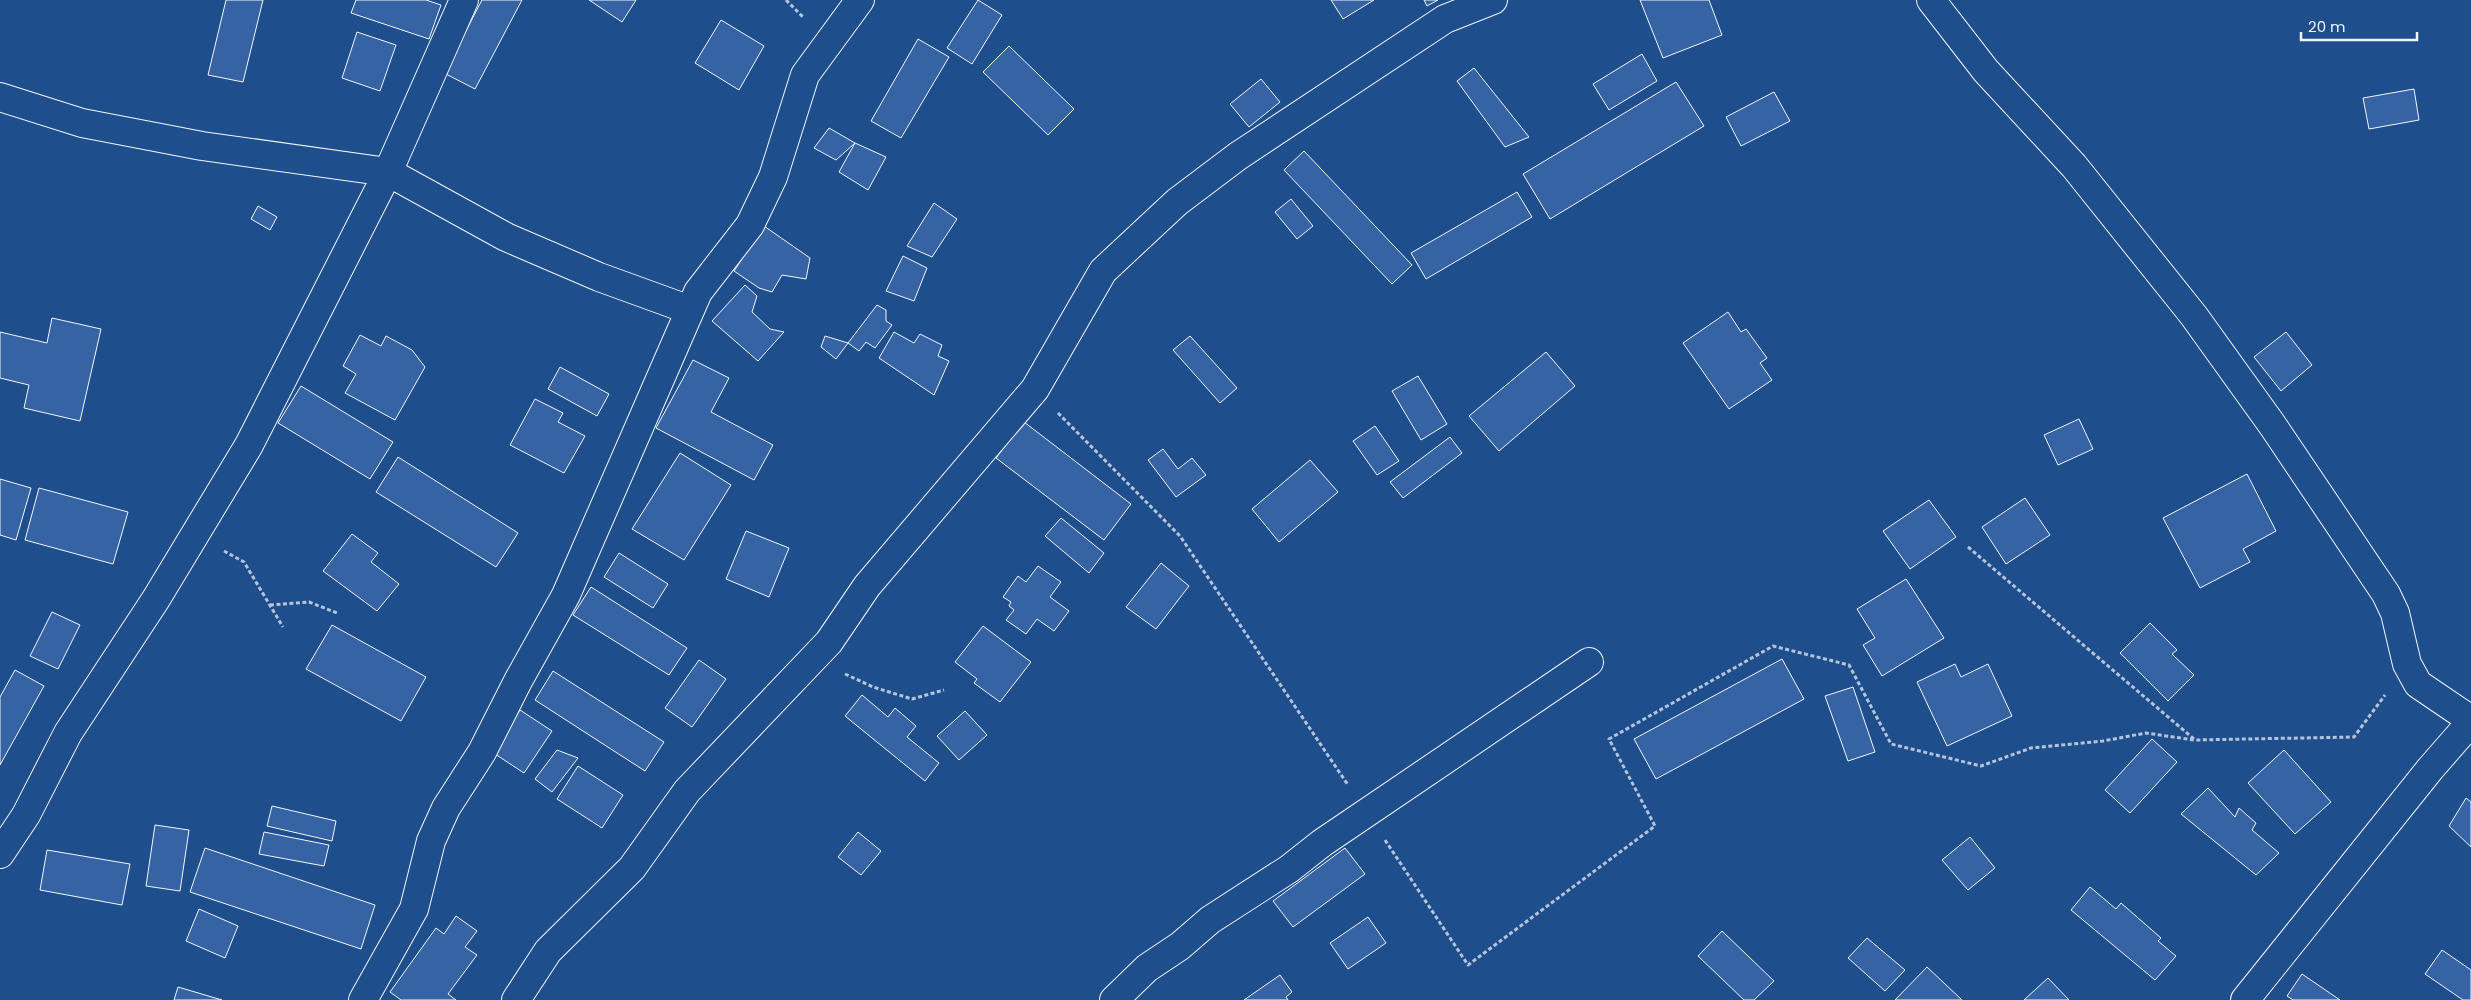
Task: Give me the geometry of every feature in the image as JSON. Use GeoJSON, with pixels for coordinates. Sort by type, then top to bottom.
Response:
{"type":"FeatureCollection","features":[{"type":"Feature","properties":{"kind":"street"},"geometry":{"type":"LineString","coordinates":[[0,854],[26,816],[68,733],[156,599],[249,445],[388,172],[464,0]]}},
{"type":"Feature","properties":{"kind":"street"},"geometry":{"type":"LineString","coordinates":[[363,1000],[414,909],[431,841],[446,808],[482,752],[518,681],[566,595],[698,292],[750,225],[773,177],[805,75],[860,0]]}},
{"type":"Feature","properties":{"kind":"street"},"geometry":{"type":"LineString","coordinates":[[516,1000],[548,951],[632,868],[687,791],[813,660],[828,642],[867,586],[1035,389],[1103,271],[1177,202],[1246,151],[1445,19],[1493,0]]}},
{"type":"Feature","properties":{"kind":"street"},"geometry":{"type":"LineString","coordinates":[[1931,0],[1986,72],[2074,166],[2194,316],[2272,426],[2386,594],[2395,613],[2407,664],[2418,684],[2471,721],[2246,1000]]}},
{"type":"Feature","properties":{"kind":"street"},"geometry":{"type":"LineString","coordinates":[[0,97],[82,123],[202,146],[388,172],[506,238],[599,278],[690,310]]}},
{"type":"Feature","properties":{"kind":"street"},"geometry":{"type":"LineString","coordinates":[[1114,1000],[1147,968],[1180,946],[1210,920],[1289,869],[1322,843],[1589,662]]}},
{"type":"Feature","properties":{"kind":"path"},"geometry":{"type":"LineString","coordinates":[[1035,389],[1180,536],[1468,965],[1655,826],[1609,739],[1772,646],[1849,665],[1891,744],[1981,766],[2031,748],[2104,741],[2146,733],[2194,740],[2354,737],[2407,664]]}},
{"type":"Feature","properties":{"kind":"path"},"geometry":{"type":"LineString","coordinates":[[195,535],[244,562],[283,627]]}},
{"type":"Feature","properties":{"kind":"path"},"geometry":{"type":"LineString","coordinates":[[1968,548],[2194,740]]}},
{"type":"Feature","properties":{"kind":"path"},"geometry":{"type":"LineString","coordinates":[[270,605],[309,602],[337,613]]}},
{"type":"Feature","properties":{"kind":"path"},"geometry":{"type":"LineString","coordinates":[[813,660],[873,687],[912,698],[944,690]]}},
{"type":"Feature","properties":{"kind":"building"},"geometry":{"type":"Polygon","coordinates":[[[226,0],[263,0],[243,82],[208,75],[226,0]]]}},
{"type":"Feature","properties":{"kind":"building"},"geometry":{"type":"Polygon","coordinates":[[[356,0],[426,0],[441,5],[429,39],[351,13],[356,0]]]}},
{"type":"Feature","properties":{"kind":"building"},"geometry":{"type":"Polygon","coordinates":[[[482,0],[522,0],[475,89],[444,73],[482,0]]]}},
{"type":"Feature","properties":{"kind":"building"},"geometry":{"type":"Polygon","coordinates":[[[589,0],[636,0],[622,22],[589,0]]]}},
{"type":"Feature","properties":{"kind":"building"},"geometry":{"type":"Polygon","coordinates":[[[978,0],[1002,15],[972,64],[947,48],[978,0]]]}},
{"type":"Feature","properties":{"kind":"building"},"geometry":{"type":"Polygon","coordinates":[[[1331,0],[1374,0],[1343,19],[1331,0]]]}},
{"type":"Feature","properties":{"kind":"building"},"geometry":{"type":"Polygon","coordinates":[[[1424,0],[1438,0],[1427,6],[1424,0]]]}},
{"type":"Feature","properties":{"kind":"building"},"geometry":{"type":"Polygon","coordinates":[[[1640,0],[1709,0],[1722,35],[1663,58],[1640,0]]]}},
{"type":"Feature","properties":{"kind":"building"},"geometry":{"type":"Polygon","coordinates":[[[721,20],[764,46],[739,90],[695,63],[721,20]]]}},
{"type":"Feature","properties":{"kind":"building"},"geometry":{"type":"Polygon","coordinates":[[[357,32],[396,45],[380,91],[342,78],[357,32]]]}},
{"type":"Feature","properties":{"kind":"building"},"geometry":{"type":"Polygon","coordinates":[[[918,39],[949,57],[901,138],[871,121],[918,39]]]}},
{"type":"Feature","properties":{"kind":"building"},"geometry":{"type":"Polygon","coordinates":[[[1009,46],[1074,109],[1048,135],[983,72],[1009,46]]]}},
{"type":"Feature","properties":{"kind":"building"},"geometry":{"type":"Polygon","coordinates":[[[1642,54],[1657,81],[1609,110],[1593,84],[1642,54]]]}},
{"type":"Feature","properties":{"kind":"building"},"geometry":{"type":"Polygon","coordinates":[[[1474,68],[1529,137],[1505,147],[1457,81],[1474,68]]]}},
{"type":"Feature","properties":{"kind":"building"},"geometry":{"type":"Polygon","coordinates":[[[1261,79],[1280,102],[1249,127],[1230,104],[1261,79]]]}},
{"type":"Feature","properties":{"kind":"building"},"geometry":{"type":"Polygon","coordinates":[[[1676,82],[1704,126],[1550,219],[1523,174],[1676,82]]]}},
{"type":"Feature","properties":{"kind":"building"},"geometry":{"type":"Polygon","coordinates":[[[2414,89],[2419,120],[2369,129],[2363,98],[2414,89]]]}},
{"type":"Feature","properties":{"kind":"building"},"geometry":{"type":"Polygon","coordinates":[[[1774,92],[1790,121],[1741,146],[1726,117],[1774,92]]]}},
{"type":"Feature","properties":{"kind":"building"},"geometry":{"type":"Polygon","coordinates":[[[829,128],[855,143],[836,160],[814,148],[829,128]]]}},
{"type":"Feature","properties":{"kind":"building"},"geometry":{"type":"Polygon","coordinates":[[[855,143],[886,157],[868,190],[839,172],[855,143]]]}},
{"type":"Feature","properties":{"kind":"building"},"geometry":{"type":"Polygon","coordinates":[[[1304,151],[1412,265],[1392,284],[1284,170],[1304,151]]]}},
{"type":"Feature","properties":{"kind":"building"},"geometry":{"type":"Polygon","coordinates":[[[1517,192],[1532,217],[1426,279],[1411,253],[1517,192]]]}},
{"type":"Feature","properties":{"kind":"building"},"geometry":{"type":"Polygon","coordinates":[[[1291,199],[1313,226],[1297,239],[1275,212],[1291,199]]]}},
{"type":"Feature","properties":{"kind":"building"},"geometry":{"type":"Polygon","coordinates":[[[934,203],[957,219],[932,257],[907,246],[934,203]]]}},
{"type":"Feature","properties":{"kind":"building"},"geometry":{"type":"Polygon","coordinates":[[[258,206],[277,217],[270,230],[251,219],[258,206]]]}},
{"type":"Feature","properties":{"kind":"building"},"geometry":{"type":"Polygon","coordinates":[[[764,226],[810,258],[806,279],[782,275],[772,292],[759,288],[734,271],[764,226]]]}},
{"type":"Feature","properties":{"kind":"building"},"geometry":{"type":"Polygon","coordinates":[[[903,256],[927,268],[914,301],[886,291],[903,256]]]}},
{"type":"Feature","properties":{"kind":"building"},"geometry":{"type":"Polygon","coordinates":[[[745,285],[757,296],[752,312],[770,329],[784,332],[758,361],[712,321],[745,285]]]}},
{"type":"Feature","properties":{"kind":"building"},"geometry":{"type":"Polygon","coordinates":[[[877,305],[886,310],[886,321],[892,325],[875,348],[866,342],[859,351],[848,343],[877,305]]]}},
{"type":"Feature","properties":{"kind":"building"},"geometry":{"type":"Polygon","coordinates":[[[1728,312],[1741,332],[1746,329],[1767,358],[1760,363],[1772,380],[1729,409],[1683,343],[1728,312]]]}},
{"type":"Feature","properties":{"kind":"building"},"geometry":{"type":"Polygon","coordinates":[[[52,318],[101,329],[80,421],[24,408],[29,385],[0,378],[0,332],[47,343],[52,318]]]}},
{"type":"Feature","properties":{"kind":"building"},"geometry":{"type":"Polygon","coordinates":[[[894,332],[914,343],[920,334],[942,345],[938,356],[949,361],[934,395],[879,358],[894,332]]]}},
{"type":"Feature","properties":{"kind":"building"},"geometry":{"type":"Polygon","coordinates":[[[2286,332],[2312,365],[2281,391],[2254,357],[2286,332]]]}},
{"type":"Feature","properties":{"kind":"building"},"geometry":{"type":"Polygon","coordinates":[[[360,335],[381,346],[386,336],[412,350],[425,367],[395,420],[345,393],[356,374],[343,366],[360,335]]]}},
{"type":"Feature","properties":{"kind":"building"},"geometry":{"type":"Polygon","coordinates":[[[825,336],[848,343],[836,359],[821,347],[825,336]]]}},
{"type":"Feature","properties":{"kind":"building"},"geometry":{"type":"Polygon","coordinates":[[[1190,336],[1237,388],[1220,403],[1173,350],[1190,336]]]}},
{"type":"Feature","properties":{"kind":"building"},"geometry":{"type":"Polygon","coordinates":[[[1546,352],[1575,386],[1499,451],[1469,416],[1546,352]]]}},
{"type":"Feature","properties":{"kind":"building"},"geometry":{"type":"Polygon","coordinates":[[[693,360],[729,378],[711,412],[773,445],[754,480],[656,428],[693,360]]]}},
{"type":"Feature","properties":{"kind":"building"},"geometry":{"type":"Polygon","coordinates":[[[560,367],[609,394],[597,416],[548,389],[560,367]]]}},
{"type":"Feature","properties":{"kind":"building"},"geometry":{"type":"Polygon","coordinates":[[[1418,376],[1447,424],[1421,440],[1392,391],[1418,376]]]}},
{"type":"Feature","properties":{"kind":"building"},"geometry":{"type":"Polygon","coordinates":[[[301,386],[393,442],[370,479],[278,423],[301,386]]]}},
{"type":"Feature","properties":{"kind":"building"},"geometry":{"type":"Polygon","coordinates":[[[535,399],[563,413],[558,422],[585,436],[564,473],[510,445],[535,399]]]}},
{"type":"Feature","properties":{"kind":"building"},"geometry":{"type":"Polygon","coordinates":[[[2079,419],[2093,449],[2058,465],[2044,435],[2079,419]]]}},
{"type":"Feature","properties":{"kind":"building"},"geometry":{"type":"Polygon","coordinates":[[[1024,422],[1131,504],[1104,540],[996,458],[1024,422]]]}},
{"type":"Feature","properties":{"kind":"building"},"geometry":{"type":"Polygon","coordinates":[[[1375,426],[1399,461],[1377,475],[1353,441],[1375,426]]]}},
{"type":"Feature","properties":{"kind":"building"},"geometry":{"type":"Polygon","coordinates":[[[1450,437],[1462,453],[1403,498],[1390,482],[1450,437]]]}},
{"type":"Feature","properties":{"kind":"building"},"geometry":{"type":"Polygon","coordinates":[[[1163,449],[1178,469],[1192,458],[1206,475],[1176,497],[1148,460],[1163,449]]]}},
{"type":"Feature","properties":{"kind":"building"},"geometry":{"type":"Polygon","coordinates":[[[680,453],[731,485],[684,560],[632,529],[680,453]]]}},
{"type":"Feature","properties":{"kind":"building"},"geometry":{"type":"Polygon","coordinates":[[[398,457],[518,533],[496,567],[376,492],[398,457]]]}},
{"type":"Feature","properties":{"kind":"building"},"geometry":{"type":"Polygon","coordinates":[[[1310,460],[1338,492],[1279,542],[1252,509],[1310,460]]]}},
{"type":"Feature","properties":{"kind":"building"},"geometry":{"type":"Polygon","coordinates":[[[2247,474],[2276,531],[2243,549],[2250,562],[2200,588],[2163,518],[2247,474]]]}},
{"type":"Feature","properties":{"kind":"building"},"geometry":{"type":"Polygon","coordinates":[[[0,479],[31,488],[16,540],[0,535],[0,479]]]}},
{"type":"Feature","properties":{"kind":"building"},"geometry":{"type":"Polygon","coordinates":[[[39,488],[128,512],[113,564],[25,540],[39,488]]]}},
{"type":"Feature","properties":{"kind":"building"},"geometry":{"type":"Polygon","coordinates":[[[2025,498],[2050,535],[2006,564],[1982,527],[2025,498]]]}},
{"type":"Feature","properties":{"kind":"building"},"geometry":{"type":"Polygon","coordinates":[[[1929,500],[1956,537],[1910,569],[1883,531],[1929,500]]]}},
{"type":"Feature","properties":{"kind":"building"},"geometry":{"type":"Polygon","coordinates":[[[1061,518],[1104,553],[1089,573],[1045,536],[1061,518]]]}},
{"type":"Feature","properties":{"kind":"building"},"geometry":{"type":"Polygon","coordinates":[[[746,531],[789,548],[769,597],[726,579],[746,531]]]}},
{"type":"Feature","properties":{"kind":"building"},"geometry":{"type":"Polygon","coordinates":[[[352,534],[378,553],[371,562],[399,584],[377,611],[323,571],[352,534]]]}},
{"type":"Feature","properties":{"kind":"building"},"geometry":{"type":"Polygon","coordinates":[[[619,553],[668,584],[653,608],[604,577],[619,553]]]}},
{"type":"Feature","properties":{"kind":"building"},"geometry":{"type":"Polygon","coordinates":[[[1161,563],[1189,586],[1156,629],[1126,607],[1161,563]]]}},
{"type":"Feature","properties":{"kind":"building"},"geometry":{"type":"Polygon","coordinates":[[[1038,566],[1061,582],[1050,597],[1069,611],[1054,631],[1037,619],[1026,634],[1006,620],[1014,610],[1009,606],[1011,602],[1003,597],[1018,576],[1026,582],[1038,566]]]}},
{"type":"Feature","properties":{"kind":"building"},"geometry":{"type":"Polygon","coordinates":[[[1906,579],[1944,638],[1882,676],[1863,645],[1875,638],[1857,609],[1906,579]]]}},
{"type":"Feature","properties":{"kind":"building"},"geometry":{"type":"Polygon","coordinates":[[[591,587],[687,648],[669,675],[573,615],[591,587]]]}},
{"type":"Feature","properties":{"kind":"building"},"geometry":{"type":"Polygon","coordinates":[[[52,612],[80,625],[58,669],[30,656],[52,612]]]}},
{"type":"Feature","properties":{"kind":"building"},"geometry":{"type":"Polygon","coordinates":[[[2150,623],[2177,650],[2172,654],[2194,675],[2168,701],[2120,653],[2150,623]]]}},
{"type":"Feature","properties":{"kind":"building"},"geometry":{"type":"Polygon","coordinates":[[[332,625],[426,677],[401,721],[306,669],[332,625]]]}},
{"type":"Feature","properties":{"kind":"building"},"geometry":{"type":"Polygon","coordinates":[[[983,626],[1031,662],[1000,702],[974,683],[977,679],[955,662],[983,626]]]}},
{"type":"Feature","properties":{"kind":"building"},"geometry":{"type":"Polygon","coordinates":[[[1782,659],[1804,699],[1656,779],[1634,739],[1782,659]]]}},
{"type":"Feature","properties":{"kind":"building"},"geometry":{"type":"Polygon","coordinates":[[[699,660],[726,679],[692,727],[665,708],[699,660]]]}},
{"type":"Feature","properties":{"kind":"building"},"geometry":{"type":"Polygon","coordinates":[[[1955,664],[1961,677],[1988,664],[2012,716],[1947,746],[1917,682],[1955,664]]]}},
{"type":"Feature","properties":{"kind":"building"},"geometry":{"type":"Polygon","coordinates":[[[15,670],[44,686],[0,765],[0,697],[15,670]]]}},
{"type":"Feature","properties":{"kind":"building"},"geometry":{"type":"Polygon","coordinates":[[[553,671],[664,742],[645,771],[535,700],[553,671]]]}},
{"type":"Feature","properties":{"kind":"building"},"geometry":{"type":"Polygon","coordinates":[[[1853,687],[1875,752],[1848,761],[1825,696],[1853,687]]]}},
{"type":"Feature","properties":{"kind":"building"},"geometry":{"type":"Polygon","coordinates":[[[862,695],[888,717],[895,708],[916,726],[907,737],[939,763],[925,781],[845,716],[862,695]]]}},
{"type":"Feature","properties":{"kind":"building"},"geometry":{"type":"Polygon","coordinates":[[[520,710],[552,731],[524,773],[492,752],[520,710]]]}},
{"type":"Feature","properties":{"kind":"building"},"geometry":{"type":"Polygon","coordinates":[[[965,711],[987,735],[959,760],[937,736],[965,711]]]}},
{"type":"Feature","properties":{"kind":"building"},"geometry":{"type":"Polygon","coordinates":[[[2152,739],[2177,762],[2130,813],[2105,790],[2152,739]]]}},
{"type":"Feature","properties":{"kind":"building"},"geometry":{"type":"Polygon","coordinates":[[[557,750],[578,758],[552,792],[535,779],[557,750]]]}},
{"type":"Feature","properties":{"kind":"building"},"geometry":{"type":"Polygon","coordinates":[[[2284,750],[2331,802],[2295,834],[2248,783],[2284,750]]]}},
{"type":"Feature","properties":{"kind":"building"},"geometry":{"type":"Polygon","coordinates":[[[578,766],[623,795],[602,828],[557,799],[578,766]]]}},
{"type":"Feature","properties":{"kind":"building"},"geometry":{"type":"Polygon","coordinates":[[[2208,788],[2235,817],[2239,808],[2256,823],[2252,830],[2279,853],[2256,875],[2181,814],[2208,788]]]}},
{"type":"Feature","properties":{"kind":"building"},"geometry":{"type":"Polygon","coordinates":[[[2466,798],[2471,802],[2471,847],[2449,826],[2466,798]]]}},
{"type":"Feature","properties":{"kind":"building"},"geometry":{"type":"Polygon","coordinates":[[[272,806],[336,821],[332,841],[267,826],[272,806]]]}},
{"type":"Feature","properties":{"kind":"building"},"geometry":{"type":"Polygon","coordinates":[[[155,825],[189,830],[180,891],[146,886],[155,825]]]}},
{"type":"Feature","properties":{"kind":"building"},"geometry":{"type":"Polygon","coordinates":[[[264,832],[329,845],[324,866],[259,854],[264,832]]]}},
{"type":"Feature","properties":{"kind":"building"},"geometry":{"type":"Polygon","coordinates":[[[858,832],[881,851],[861,875],[838,857],[858,832]]]}},
{"type":"Feature","properties":{"kind":"building"},"geometry":{"type":"Polygon","coordinates":[[[1970,837],[1995,868],[1968,890],[1942,860],[1970,837]]]}},
{"type":"Feature","properties":{"kind":"building"},"geometry":{"type":"Polygon","coordinates":[[[205,848],[375,905],[361,949],[190,892],[205,848]]]}},
{"type":"Feature","properties":{"kind":"building"},"geometry":{"type":"Polygon","coordinates":[[[1345,848],[1365,874],[1293,927],[1273,901],[1345,848]]]}},
{"type":"Feature","properties":{"kind":"building"},"geometry":{"type":"Polygon","coordinates":[[[47,850],[130,864],[122,905],[40,890],[47,850]]]}},
{"type":"Feature","properties":{"kind":"building"},"geometry":{"type":"Polygon","coordinates":[[[2090,887],[2116,909],[2121,903],[2161,938],[2158,941],[2176,956],[2155,980],[2071,910],[2090,887]]]}},
{"type":"Feature","properties":{"kind":"building"},"geometry":{"type":"Polygon","coordinates":[[[199,909],[238,926],[225,958],[186,941],[199,909]]]}},
{"type":"Feature","properties":{"kind":"building"},"geometry":{"type":"Polygon","coordinates":[[[456,916],[477,931],[465,947],[477,955],[448,994],[456,1000],[401,1000],[390,992],[436,928],[444,934],[456,916]]]}},
{"type":"Feature","properties":{"kind":"building"},"geometry":{"type":"Polygon","coordinates":[[[1368,917],[1386,943],[1348,969],[1330,943],[1368,917]]]}},
{"type":"Feature","properties":{"kind":"building"},"geometry":{"type":"Polygon","coordinates":[[[1722,931],[1774,981],[1754,1000],[1744,1000],[1698,956],[1722,931]]]}},
{"type":"Feature","properties":{"kind":"building"},"geometry":{"type":"Polygon","coordinates":[[[1867,938],[1905,970],[1885,991],[1848,958],[1867,938]]]}},
{"type":"Feature","properties":{"kind":"building"},"geometry":{"type":"Polygon","coordinates":[[[2442,950],[2471,970],[2471,1000],[2463,1000],[2425,974],[2442,950]]]}},
{"type":"Feature","properties":{"kind":"building"},"geometry":{"type":"Polygon","coordinates":[[[1927,967],[1962,1000],[1895,1000],[1927,967]]]}},
{"type":"Feature","properties":{"kind":"building"},"geometry":{"type":"Polygon","coordinates":[[[2302,974],[2340,1000],[2293,1000],[2287,996],[2302,974]]]}},
{"type":"Feature","properties":{"kind":"building"},"geometry":{"type":"Polygon","coordinates":[[[1280,975],[1292,992],[1286,997],[1288,1000],[1244,1000],[1280,975]]]}},
{"type":"Feature","properties":{"kind":"building"},"geometry":{"type":"Polygon","coordinates":[[[2048,978],[2069,1000],[2024,1000],[2048,978]]]}},
{"type":"Feature","properties":{"kind":"building"},"geometry":{"type":"Polygon","coordinates":[[[178,987],[222,1000],[174,1000],[178,987]]]}}]}
